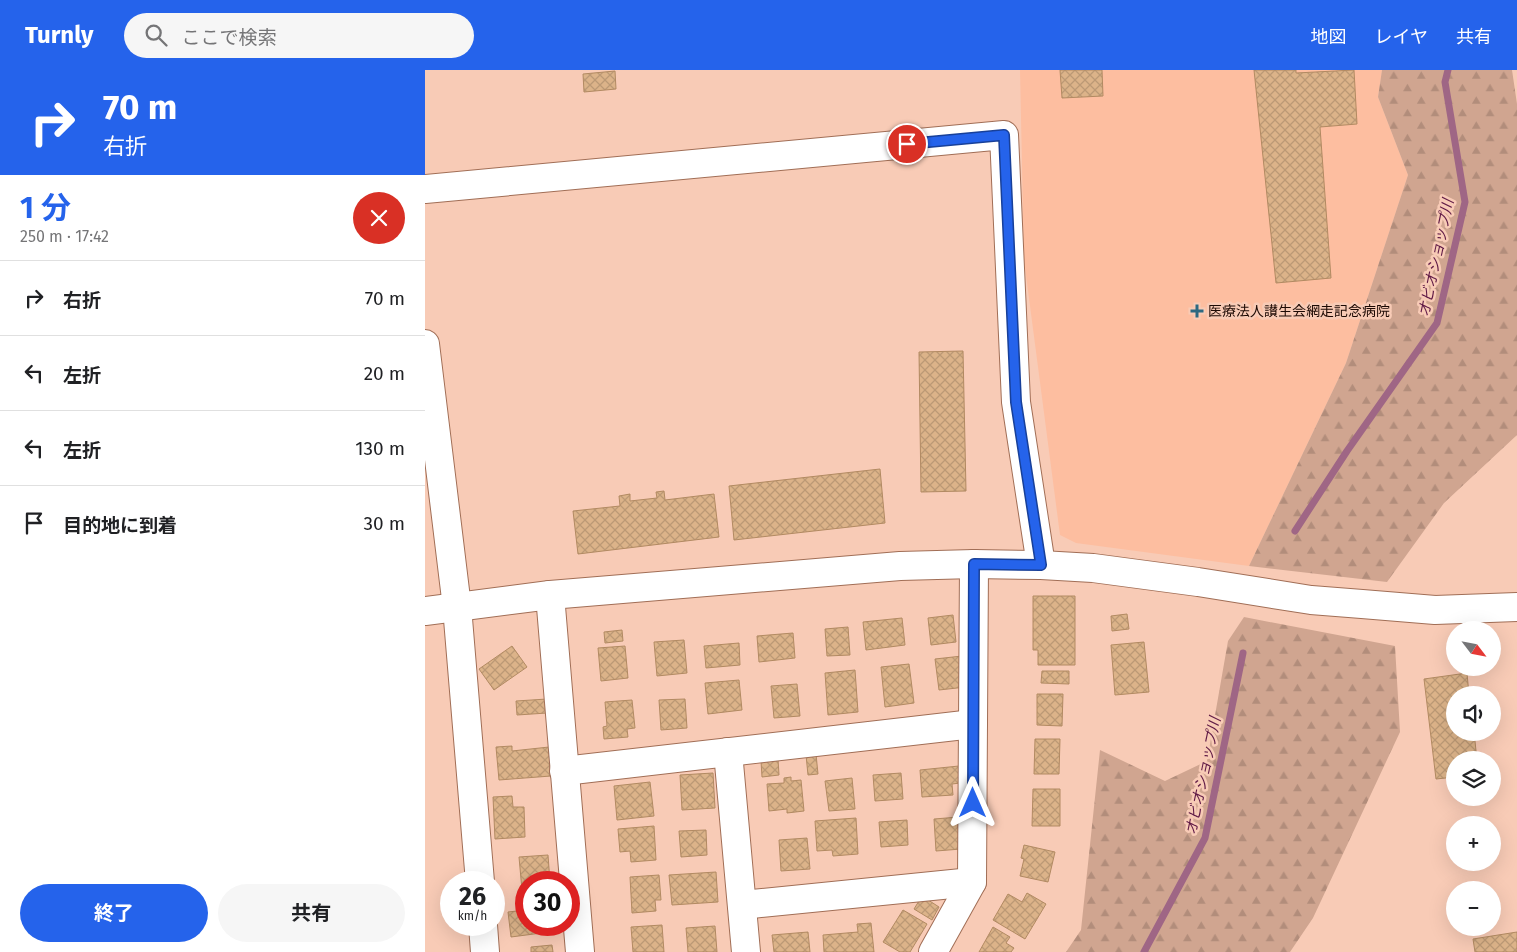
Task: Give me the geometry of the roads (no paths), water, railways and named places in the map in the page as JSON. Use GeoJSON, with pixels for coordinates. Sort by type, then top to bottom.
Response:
{"type":"FeatureCollection","features":[{"type":"Feature","properties":{"kind":"street"},"geometry":{"type":"LineString","coordinates":[[425,189],[1004,135],[1016,402],[1041,565]]}},
{"type":"Feature","properties":{"kind":"street"},"geometry":{"type":"LineString","coordinates":[[425,344],[457,607],[479,871]]}},
{"type":"Feature","properties":{"kind":"street"},"geometry":{"type":"LineString","coordinates":[[933,952],[972,882],[974,564]]}},
{"type":"Feature","properties":{"kind":"street"},"geometry":{"type":"LineString","coordinates":[[425,610],[550,594],[900,566],[974,564],[1093,568],[1311,600],[1435,610],[1517,607]]}},
{"type":"Feature","properties":{"kind":"street"},"geometry":{"type":"LineString","coordinates":[[550,594],[580,952]]}},
{"type":"Feature","properties":{"kind":"street"},"geometry":{"type":"LineString","coordinates":[[564,771],[973,724]]}},
{"type":"Feature","properties":{"kind":"street"},"geometry":{"type":"LineString","coordinates":[[728,752],[746,952]]}},
{"type":"Feature","properties":{"kind":"street"},"geometry":{"type":"LineString","coordinates":[[742,905],[972,882]]}},
{"type":"Feature","properties":{"kind":"street"},"geometry":{"type":"LineString","coordinates":[[484,936],[485,952]]}},
{"type":"Feature","properties":{"kind":"waterway","name":"オビオショップ川"},"geometry":{"type":"LineString","coordinates":[[1295,531],[1347,451],[1437,323],[1465,202],[1445,82],[1448,70]]}},
{"type":"Feature","properties":{"kind":"waterway","name":"オビオショップ川"},"geometry":{"type":"LineString","coordinates":[[1144,952],[1205,838],[1243,653]]}},
{"type":"Feature","properties":{"kind":"place","name":"医療法人讃生会網走記念病院"},"geometry":{"type":"Point","coordinates":[1197,311]}}]}
